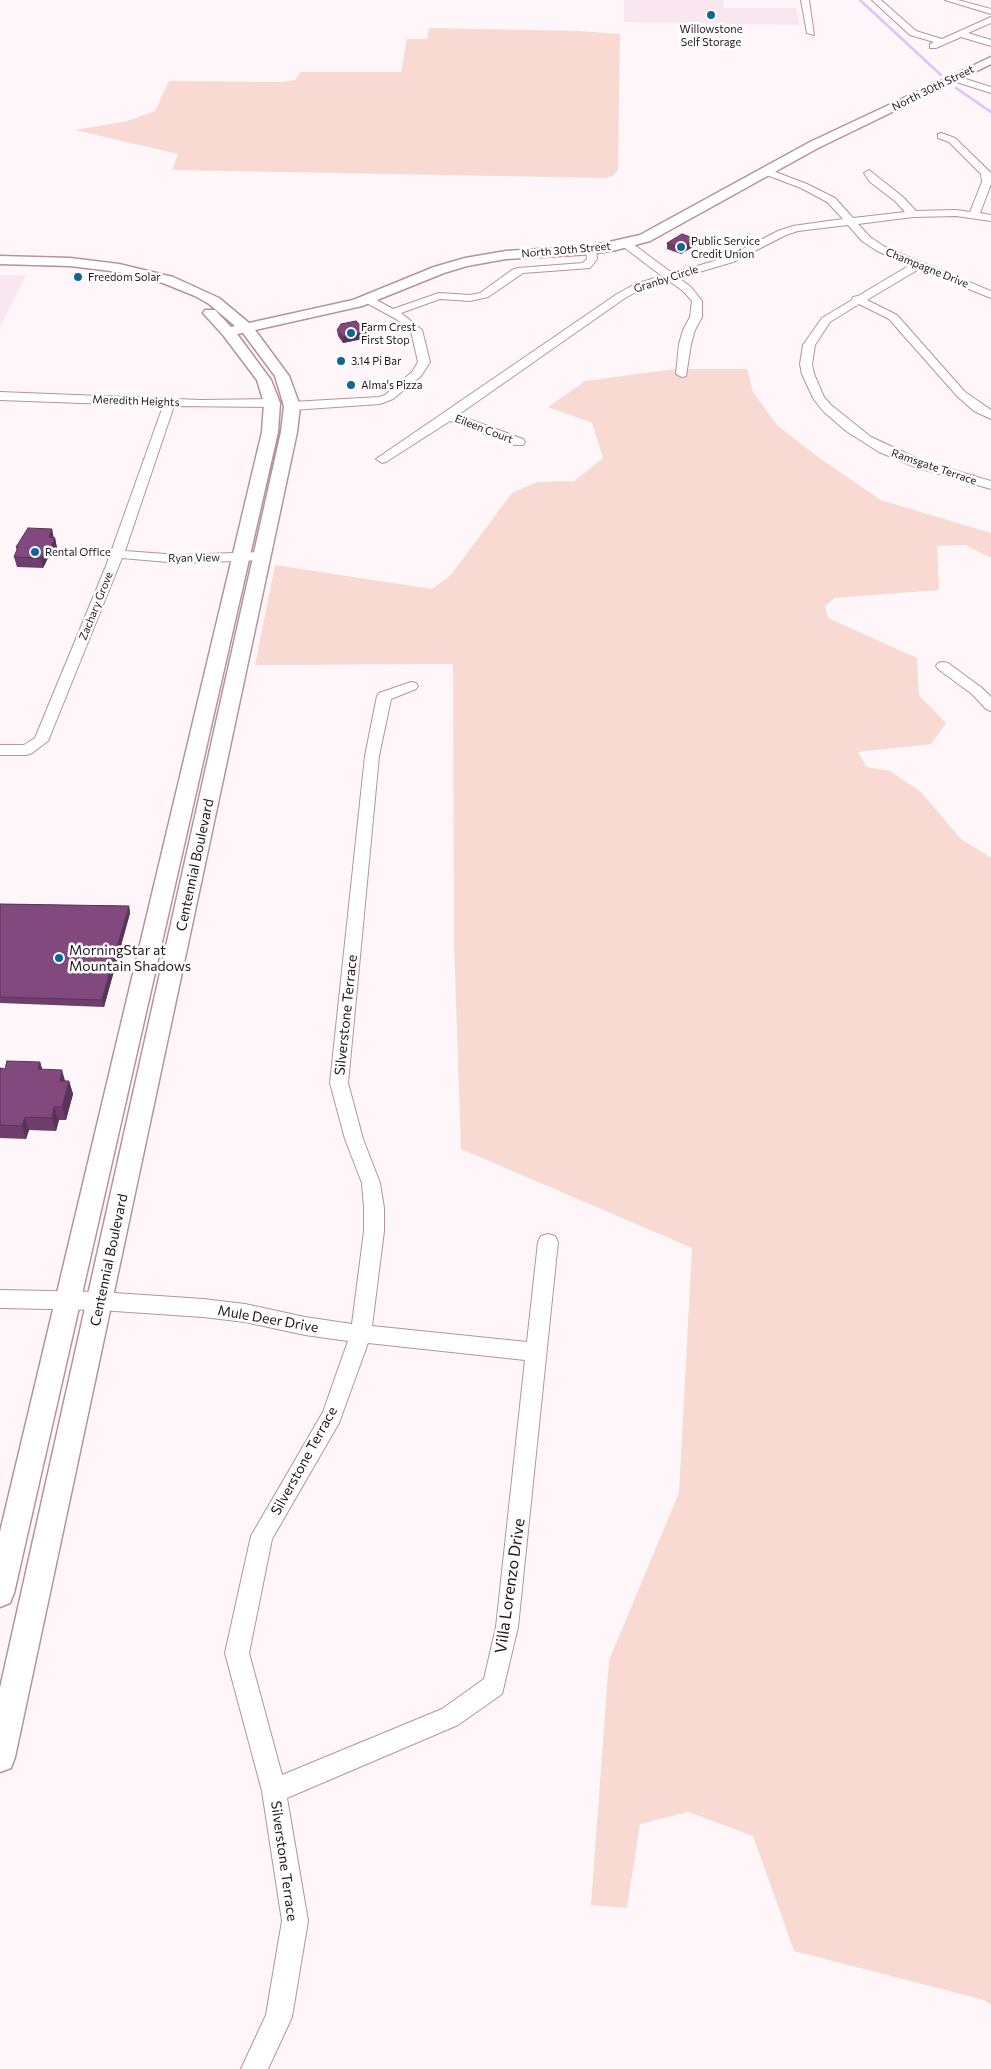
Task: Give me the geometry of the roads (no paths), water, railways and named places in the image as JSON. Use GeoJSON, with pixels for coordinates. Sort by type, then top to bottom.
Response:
{"type":"FeatureCollection","features":[{"type":"Feature","properties":{"kind":"main road","name":"North 30th Street"},"geometry":{"type":"LineString","coordinates":[[237,330],[345,306],[465,262],[506,255],[591,250],[625,244],[653,234],[814,145],[991,60]]}},
{"type":"Feature","properties":{"kind":"main road","name":"Centennial Boulevard"},"geometry":{"type":"LineString","coordinates":[[0,260],[70,262],[144,273],[168,280],[214,301],[237,330],[282,376],[282,405],[289,432],[252,556],[68,1302],[0,1593]]}},
{"type":"Feature","properties":{"kind":"main road","name":"Centennial Boulevard"},"geometry":{"type":"LineString","coordinates":[[0,268],[86,271],[163,287],[188,299],[237,330]]}},
{"type":"Feature","properties":{"kind":"main road","name":"Centennial Boulevard"},"geometry":{"type":"LineString","coordinates":[[0,1757],[100,1302],[252,556]]}},
{"type":"Feature","properties":{"kind":"street"},"geometry":{"type":"LineString","coordinates":[[805,0],[811,33]]}},
{"type":"Feature","properties":{"kind":"street"},"geometry":{"type":"LineString","coordinates":[[876,0],[913,33],[943,42]]}},
{"type":"Feature","properties":{"kind":"street"},"geometry":{"type":"LineString","coordinates":[[949,0],[991,12]]}},
{"type":"Feature","properties":{"kind":"street"},"geometry":{"type":"LineString","coordinates":[[926,50],[991,20]]}},
{"type":"Feature","properties":{"kind":"street"},"geometry":{"type":"LineString","coordinates":[[961,34],[991,43]]}},
{"type":"Feature","properties":{"kind":"street"},"geometry":{"type":"LineString","coordinates":[[953,78],[991,90]]}},
{"type":"Feature","properties":{"kind":"street"},"geometry":{"type":"LineString","coordinates":[[941,136],[952,140],[986,173],[987,182],[974,215]]}},
{"type":"Feature","properties":{"kind":"street","name":"Champagne Drive"},"geometry":{"type":"LineString","coordinates":[[767,172],[823,195],[840,208],[873,244],[888,254],[991,295]]}},
{"type":"Feature","properties":{"kind":"street"},"geometry":{"type":"LineString","coordinates":[[869,173],[873,180],[899,199],[913,214]]}},
{"type":"Feature","properties":{"kind":"street","name":"Granby Circle"},"geometry":{"type":"LineString","coordinates":[[382,458],[449,416],[638,286],[729,260],[790,230],[913,214],[974,215],[987,220]]}},
{"type":"Feature","properties":{"kind":"street"},"geometry":{"type":"LineString","coordinates":[[625,244],[693,295],[698,306],[696,317],[686,337],[682,374]]}},
{"type":"Feature","properties":{"kind":"street"},"geometry":{"type":"LineString","coordinates":[[391,312],[439,296],[470,298],[484,295],[516,272],[522,270],[586,266],[591,263],[591,250]]}},
{"type":"Feature","properties":{"kind":"street","name":"Ramsgate Terrace"},"geometry":{"type":"LineString","coordinates":[[917,265],[857,299],[826,320],[809,345],[806,364],[808,374],[819,398],[850,428],[883,449],[934,469],[991,485]]}},
{"type":"Feature","properties":{"kind":"street","name":"Meredith Heights"},"geometry":{"type":"LineString","coordinates":[[0,396],[282,405],[380,400],[389,397],[417,374],[424,362],[416,330],[412,325],[367,299]]}},
{"type":"Feature","properties":{"kind":"street"},"geometry":{"type":"LineString","coordinates":[[857,299],[893,317],[961,394],[978,408],[991,415]]}},
{"type":"Feature","properties":{"kind":"street","name":"Zachary Grove"},"geometry":{"type":"LineString","coordinates":[[0,750],[20,751],[32,748],[41,741],[118,549],[170,402]]}},
{"type":"Feature","properties":{"kind":"street","name":"Eileen Court"},"geometry":{"type":"LineString","coordinates":[[449,416],[519,442]]}},
{"type":"Feature","properties":{"kind":"street","name":"Ryan View"},"geometry":{"type":"LineString","coordinates":[[118,549],[179,559],[252,556]]}},
{"type":"Feature","properties":{"kind":"street"},"geometry":{"type":"LineString","coordinates":[[943,666],[977,691],[991,706]]}},
{"type":"Feature","properties":{"kind":"street","name":"Silverstone Terrace"},"geometry":{"type":"LineString","coordinates":[[254,2069],[279,2017],[295,1921],[274,1791],[237,1653],[262,1536],[332,1416],[361,1334],[374,1231],[374,1208],[371,1183],[363,1158],[354,1139],[339,1084],[372,756],[384,696],[411,686]]}},
{"type":"Feature","properties":{"kind":"street","name":"Villa Lorenzo Drive"},"geometry":{"type":"LineString","coordinates":[[274,1791],[450,1717],[494,1686],[507,1627],[548,1242]]}},
{"type":"Feature","properties":{"kind":"street","name":"Mule Deer Drive"},"geometry":{"type":"LineString","coordinates":[[0,1299],[203,1308],[245,1313],[305,1326],[361,1334],[536,1352]]}},
{"type":"Feature","properties":{"kind":"waterway"},"geometry":{"type":"LineString","coordinates":[[860,0],[941,75]]}},
{"type":"Feature","properties":{"kind":"waterway"},"geometry":{"type":"LineString","coordinates":[[956,88],[991,112]]}},
{"type":"Feature","properties":{"kind":"place","name":"Willowstone Self Storage"},"geometry":{"type":"Point","coordinates":[711,15]}},
{"type":"Feature","properties":{"kind":"place","name":"Public Service Credit Union"},"geometry":{"type":"Point","coordinates":[681,247]}},
{"type":"Feature","properties":{"kind":"place","name":"Freedom Solar"},"geometry":{"type":"Point","coordinates":[78,277]}},
{"type":"Feature","properties":{"kind":"place","name":"Farm Crest First Stop"},"geometry":{"type":"Point","coordinates":[351,333]}},
{"type":"Feature","properties":{"kind":"place","name":"3.14 Pi Bar"},"geometry":{"type":"Point","coordinates":[341,361]}},
{"type":"Feature","properties":{"kind":"place","name":"Alma's Pizza"},"geometry":{"type":"Point","coordinates":[351,385]}},
{"type":"Feature","properties":{"kind":"place","name":"Rental Office"},"geometry":{"type":"Point","coordinates":[35,552]}},
{"type":"Feature","properties":{"kind":"place","name":"MorningStar at Mountain Shadows"},"geometry":{"type":"Point","coordinates":[59,958]}}]}
